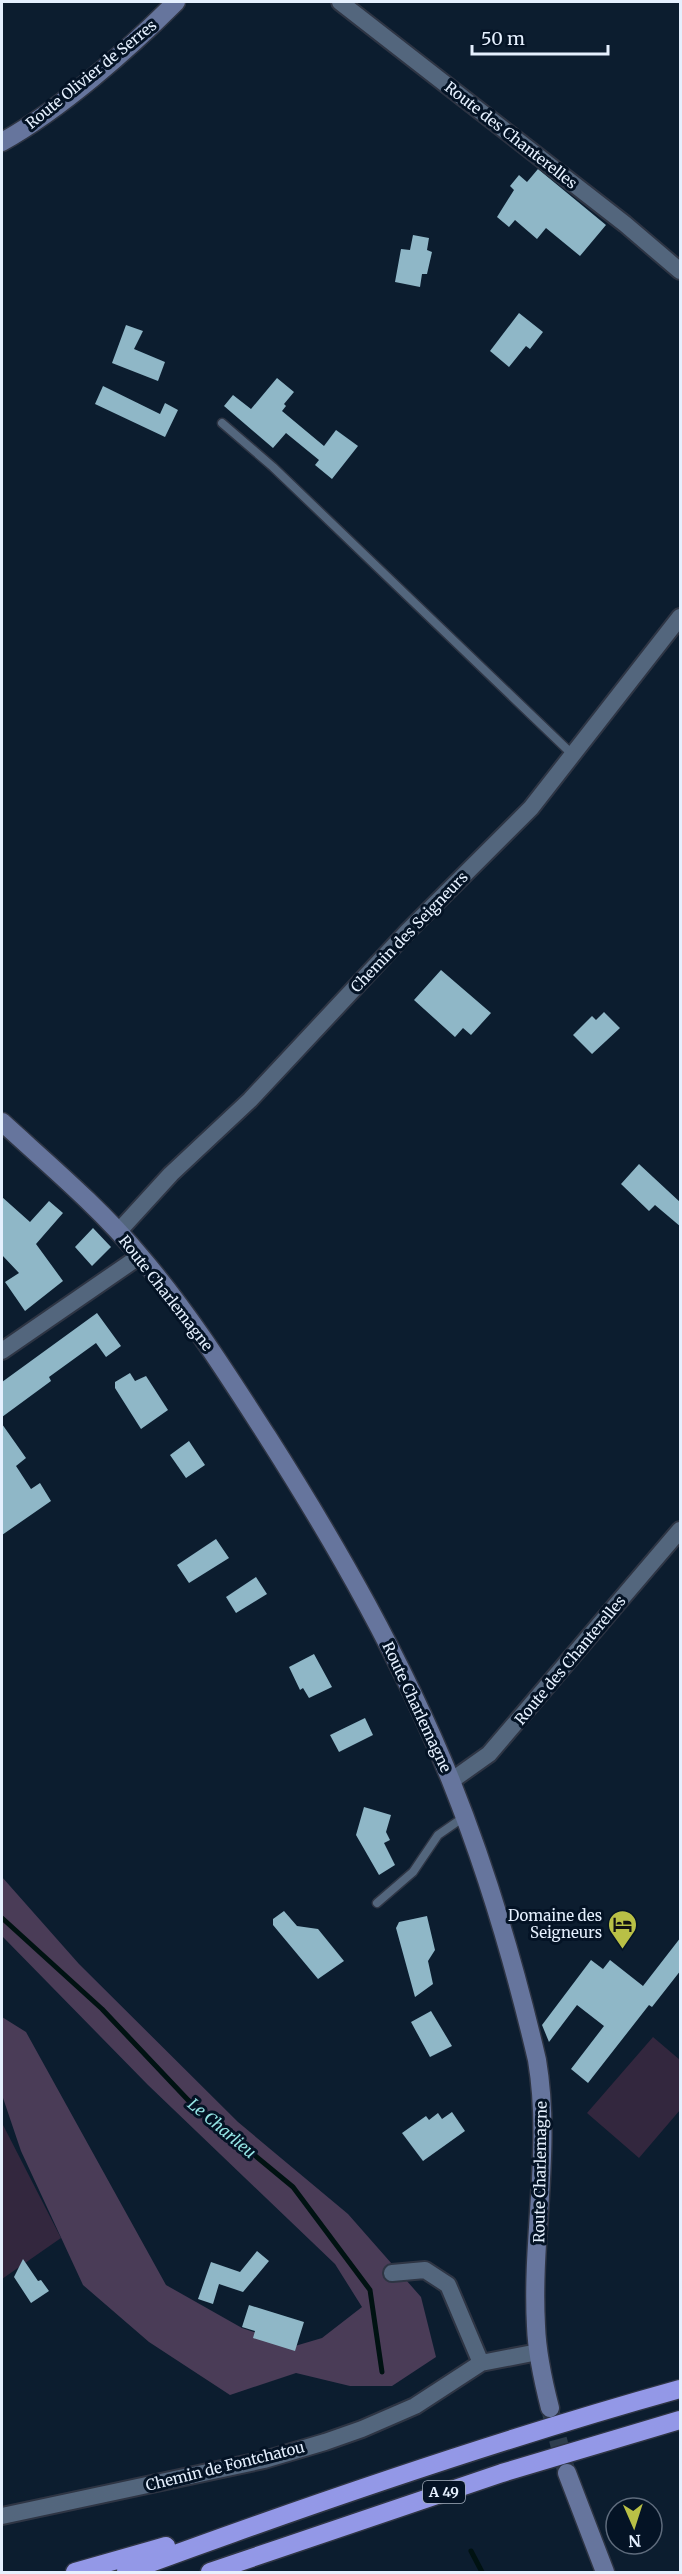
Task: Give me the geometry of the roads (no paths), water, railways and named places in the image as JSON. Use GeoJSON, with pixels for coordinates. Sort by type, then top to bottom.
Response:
{"type":"FeatureCollection","features":[{"type":"Feature","properties":{"kind":"highway","name":"A 49"},"geometry":{"type":"LineString","coordinates":[[126,2572],[357,2490],[578,2419],[681,2389]]}},
{"type":"Feature","properties":{"kind":"highway","name":"A 49"},"geometry":{"type":"LineString","coordinates":[[210,2572],[502,2473],[681,2420]]}},
{"type":"Feature","properties":{"kind":"highway"},"geometry":{"type":"LineString","coordinates":[[75,2572],[357,2490]]}},
{"type":"Feature","properties":{"kind":"main road","name":"Route Olivier de Serres"},"geometry":{"type":"LineString","coordinates":[[2,142],[25,129],[138,39],[176,2]]}},
{"type":"Feature","properties":{"kind":"main road","name":"Route Charlemagne"},"geometry":{"type":"LineString","coordinates":[[2,1122],[118,1232],[140,1256],[209,1347],[332,1539],[414,1696],[451,1781],[465,1817],[515,1974],[542,2087],[544,2148],[536,2294],[538,2352],[550,2408]]}},
{"type":"Feature","properties":{"kind":"main road"},"geometry":{"type":"LineString","coordinates":[[567,2473],[605,2572]]}},
{"type":"Feature","properties":{"kind":"street","name":"Route des Chanterelles"},"geometry":{"type":"LineString","coordinates":[[340,2],[625,224],[681,271]]}},
{"type":"Feature","properties":{"kind":"street","name":"Chemin des Seigneurs"},"geometry":{"type":"LineString","coordinates":[[118,1232],[171,1174],[250,1100],[407,932],[531,808],[681,617]]}},
{"type":"Feature","properties":{"kind":"street"},"geometry":{"type":"LineString","coordinates":[[2,1351],[140,1256]]}},
{"type":"Feature","properties":{"kind":"street","name":"Route des Chanterelles"},"geometry":{"type":"LineString","coordinates":[[451,1781],[489,1754],[681,1530]]}},
{"type":"Feature","properties":{"kind":"street"},"geometry":{"type":"LineString","coordinates":[[392,2273],[425,2270],[448,2284],[481,2363]]}},
{"type":"Feature","properties":{"kind":"street","name":"Chemin de Fontchatou"},"geometry":{"type":"LineString","coordinates":[[2,2516],[264,2460],[325,2442],[415,2406],[481,2363],[538,2352]]}},
{"type":"Feature","properties":{"kind":"lane"},"geometry":{"type":"LineString","coordinates":[[222,423],[273,467],[573,755]]}},
{"type":"Feature","properties":{"kind":"lane"},"geometry":{"type":"LineString","coordinates":[[377,1903],[413,1872],[438,1835],[465,1817]]}},
{"type":"Feature","properties":{"kind":"waterway","name":"Le Charlieu"},"geometry":{"type":"LineString","coordinates":[[2,1918],[102,2009],[188,2100],[293,2187],[370,2290],[382,2372]]}},
{"type":"Feature","properties":{"kind":"waterway","name":"Le Charlieu"},"geometry":{"type":"LineString","coordinates":[[471,2551],[482,2572]]}},
{"type":"Feature","properties":{"kind":"tunnel"},"geometry":{"type":"LineString","coordinates":[[551,2413],[566,2470]]}},
{"type":"Feature","properties":{"kind":"place","name":"Domaine des Seigneurs"},"geometry":{"type":"Point","coordinates":[623,1950]}}]}
